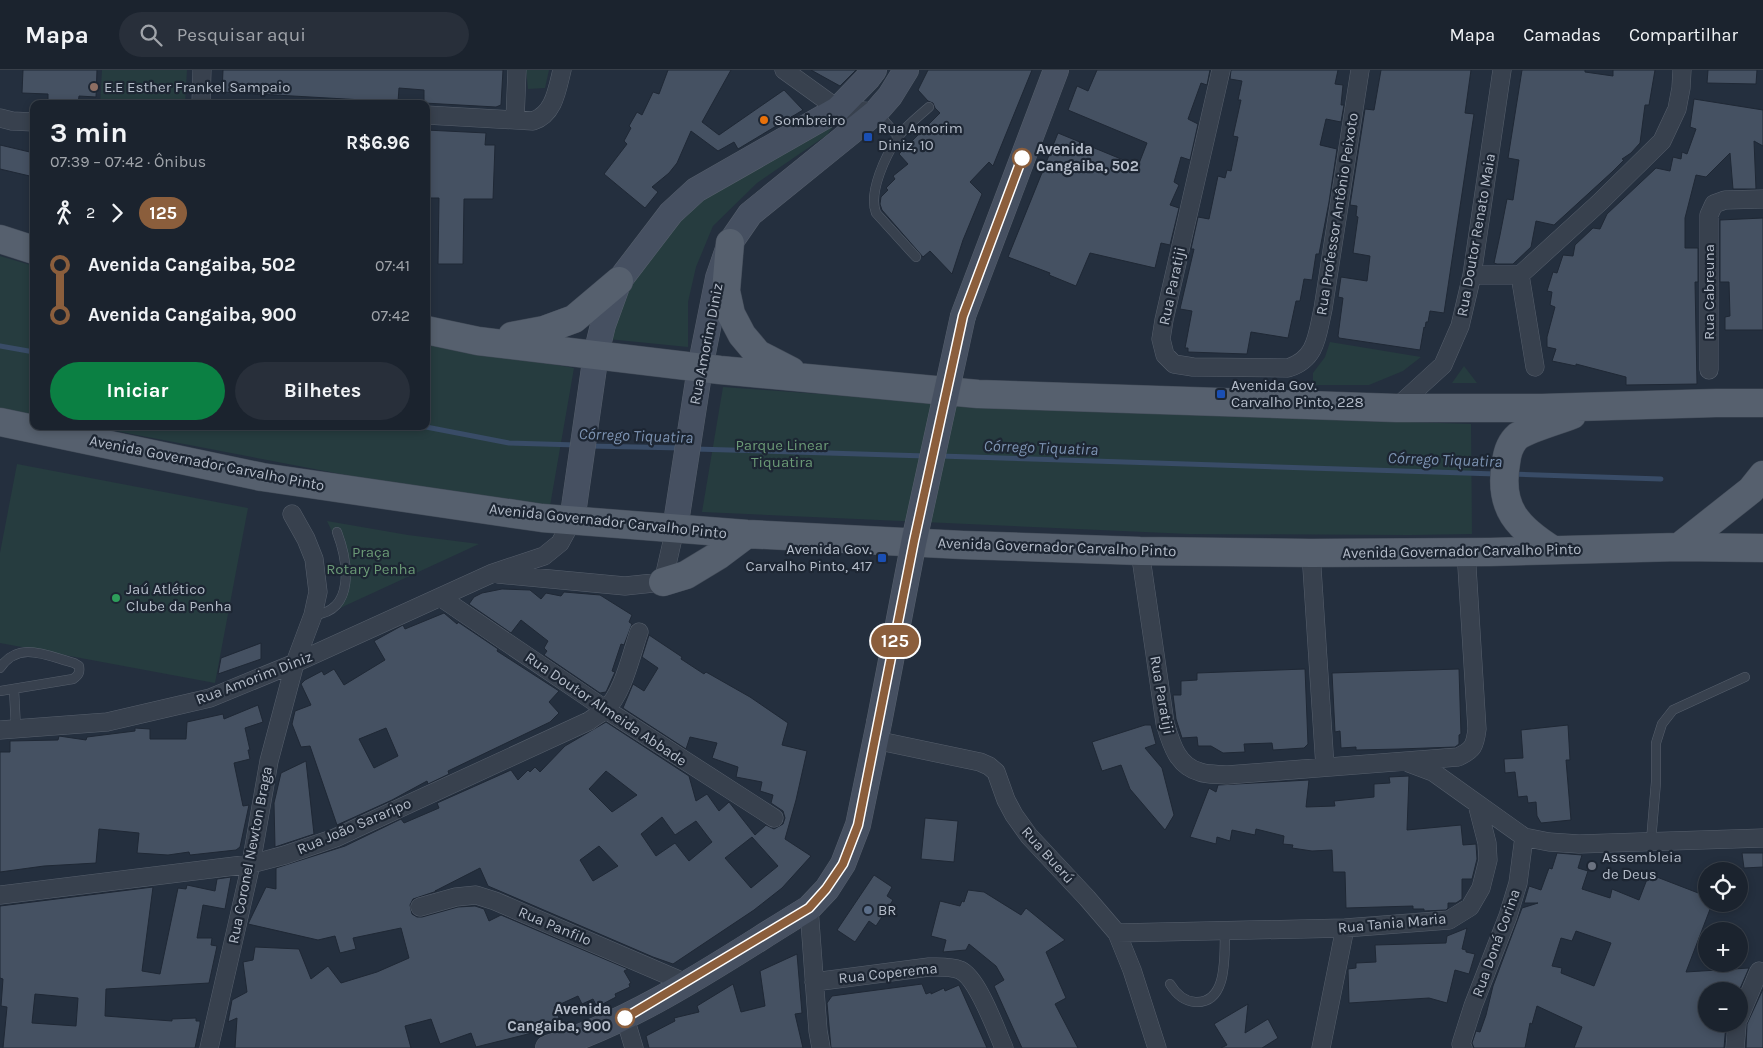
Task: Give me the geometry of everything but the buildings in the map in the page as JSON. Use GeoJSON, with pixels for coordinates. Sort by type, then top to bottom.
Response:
{"type":"FeatureCollection","features":[{"type":"Feature","properties":{"kind":"main road","name":"Rua Amorim Diniz"},"geometry":{"type":"LineString","coordinates":[[574,510],[595,361],[604,325],[619,281],[671,213],[696,190],[838,109],[874,70]]}},
{"type":"Feature","properties":{"kind":"main road","name":"Rua Amorim Diniz"},"geometry":{"type":"LineString","coordinates":[[675,529],[698,378],[718,278],[730,243],[750,214],[876,112],[890,96],[906,70]]}},
{"type":"Feature","properties":{"kind":"main road"},"geometry":{"type":"LineString","coordinates":[[548,1048],[625,1018],[809,908],[826,889],[843,864],[858,825],[914,541],[963,316],[1056,70]]}},
{"type":"Feature","properties":{"kind":"main road"},"geometry":{"type":"LineString","coordinates":[[0,239],[30,249]]}},
{"type":"Feature","properties":{"kind":"main road"},"geometry":{"type":"LineString","coordinates":[[730,243],[726,292],[731,314],[742,335],[758,354],[803,377]]}},
{"type":"Feature","properties":{"kind":"main road"},"geometry":{"type":"LineString","coordinates":[[478,340],[544,330],[558,326],[574,319],[619,281]]}},
{"type":"Feature","properties":{"kind":"main road"},"geometry":{"type":"LineString","coordinates":[[430,331],[698,378],[803,377],[978,394],[1396,408],[1542,408],[1763,403]]}},
{"type":"Feature","properties":{"kind":"main road"},"geometry":{"type":"LineString","coordinates":[[1716,403],[1745,413],[1763,416]]}},
{"type":"Feature","properties":{"kind":"main road"},"geometry":{"type":"LineString","coordinates":[[1553,550],[1533,538],[1522,527],[1509,508],[1503,479],[1508,450],[1518,436],[1594,406]]}},
{"type":"Feature","properties":{"kind":"main road","name":"Avenida Governador Carvalho Pinto"},"geometry":{"type":"LineString","coordinates":[[0,422],[30,428]]}},
{"type":"Feature","properties":{"kind":"main road","name":"Avenida Governador Carvalho Pinto"},"geometry":{"type":"LineString","coordinates":[[38,430],[262,477],[574,510],[675,529],[747,534],[963,545],[1140,551],[1466,552],[1678,547],[1763,548]]}},
{"type":"Feature","properties":{"kind":"main road"},"geometry":{"type":"LineString","coordinates":[[1678,547],[1752,490],[1763,475]]}},
{"type":"Feature","properties":{"kind":"main road"},"geometry":{"type":"LineString","coordinates":[[1708,547],[1763,532]]}},
{"type":"Feature","properties":{"kind":"main road"},"geometry":{"type":"LineString","coordinates":[[663,582],[686,575],[719,555],[747,534]]}},
{"type":"Feature","properties":{"kind":"street"},"geometry":{"type":"LineString","coordinates":[[201,100],[202,70]]}},
{"type":"Feature","properties":{"kind":"street"},"geometry":{"type":"LineString","coordinates":[[515,120],[516,70]]}},
{"type":"Feature","properties":{"kind":"street"},"geometry":{"type":"LineString","coordinates":[[430,115],[532,121],[542,118],[554,99],[562,70]]}},
{"type":"Feature","properties":{"kind":"street"},"geometry":{"type":"LineString","coordinates":[[784,70],[838,109],[876,112]]}},
{"type":"Feature","properties":{"kind":"street","name":"Rua Paratiji"},"geometry":{"type":"LineString","coordinates":[[1221,70],[1164,320],[1161,339],[1165,355],[1174,364],[1193,367],[1260,368],[1288,368],[1299,365],[1308,356]]}},
{"type":"Feature","properties":{"kind":"street","name":"Rua Professor Antônio Peixoto"},"geometry":{"type":"LineString","coordinates":[[1308,356],[1315,345],[1323,309],[1360,70]]}},
{"type":"Feature","properties":{"kind":"street","name":"Rua Doutor Renato Maia"},"geometry":{"type":"LineString","coordinates":[[1396,408],[1443,365],[1460,326],[1472,275],[1502,70]]}},
{"type":"Feature","properties":{"kind":"street"},"geometry":{"type":"LineString","coordinates":[[1472,275],[1520,275],[1600,202],[1662,141],[1677,109],[1682,70]]}},
{"type":"Feature","properties":{"kind":"street"},"geometry":{"type":"LineString","coordinates":[[0,118],[30,122]]}},
{"type":"Feature","properties":{"kind":"street","name":"Rua Cabreuna"},"geometry":{"type":"LineString","coordinates":[[1709,370],[1709,215],[1714,204],[1725,200],[1763,199]]}},
{"type":"Feature","properties":{"kind":"street"},"geometry":{"type":"LineString","coordinates":[[1520,275],[1535,367]]}},
{"type":"Feature","properties":{"kind":"street","name":"Rua Amorim Diniz"},"geometry":{"type":"LineString","coordinates":[[8,730],[107,722],[210,698],[295,663],[493,573],[544,556],[560,543],[574,510]]}},
{"type":"Feature","properties":{"kind":"street","name":"Rua Coronel Newton Braga"},"geometry":{"type":"LineString","coordinates":[[209,1048],[250,864],[269,761],[295,663],[318,592],[314,559],[306,539],[292,514]]}},
{"type":"Feature","properties":{"kind":"street","name":"Rua Amorim Diniz"},"geometry":{"type":"LineString","coordinates":[[493,573],[625,586],[663,582],[675,529]]}},
{"type":"Feature","properties":{"kind":"street","name":"Rua Paratiji"},"geometry":{"type":"LineString","coordinates":[[1140,551],[1165,723],[1173,750],[1184,764],[1199,772],[1227,774],[1403,760]]}},
{"type":"Feature","properties":{"kind":"street"},"geometry":{"type":"LineString","coordinates":[[1311,552],[1325,767]]}},
{"type":"Feature","properties":{"kind":"street"},"geometry":{"type":"LineString","coordinates":[[1403,760],[1458,757],[1470,752],[1475,742],[1477,730],[1466,552]]}},
{"type":"Feature","properties":{"kind":"street","name":"Rua Doutor Almeida Abbade"},"geometry":{"type":"LineString","coordinates":[[440,597],[606,710],[774,818]]}},
{"type":"Feature","properties":{"kind":"street","name":"Rua João Sararipo"},"geometry":{"type":"LineString","coordinates":[[0,895],[250,864],[285,855],[335,838],[589,721],[606,710],[621,683],[639,632]]}},
{"type":"Feature","properties":{"kind":"street","name":"Rua Buerú"},"geometry":{"type":"LineString","coordinates":[[877,732],[980,762],[996,772],[1014,815],[1029,836],[1117,933],[1132,970],[1157,1048]]}},
{"type":"Feature","properties":{"kind":"street"},"geometry":{"type":"LineString","coordinates":[[1403,760],[1433,772],[1524,837],[1549,842],[1579,844],[1763,838]]}},
{"type":"Feature","properties":{"kind":"street","name":"Rua Tania Maria"},"geometry":{"type":"LineString","coordinates":[[1117,933],[1345,928],[1449,920],[1470,907],[1481,888],[1488,860],[1487,843],[1477,804]]}},
{"type":"Feature","properties":{"kind":"street","name":"Rua Doná Corina"},"geometry":{"type":"LineString","coordinates":[[1461,1047],[1473,1006],[1508,916],[1518,884],[1524,837]]}},
{"type":"Feature","properties":{"kind":"street","name":"Rua Panfilo"},"geometry":{"type":"LineString","coordinates":[[420,907],[456,896],[476,895],[495,900],[686,983]]}},
{"type":"Feature","properties":{"kind":"street"},"geometry":{"type":"LineString","coordinates":[[809,908],[818,1031],[821,1048]]}},
{"type":"Feature","properties":{"kind":"street"},"geometry":{"type":"LineString","coordinates":[[1321,1048],[1345,928]]}},
{"type":"Feature","properties":{"kind":"street","name":"Rua Coperema"},"geometry":{"type":"LineString","coordinates":[[814,982],[929,967],[947,967],[961,970],[974,982],[1004,1048]]}},
{"type":"Feature","properties":{"kind":"street"},"geometry":{"type":"LineString","coordinates":[[1748,997],[1759,971]]}},
{"type":"Feature","properties":{"kind":"street"},"geometry":{"type":"LineString","coordinates":[[625,1018],[634,1048]]}},
{"type":"Feature","properties":{"kind":"street"},"geometry":{"type":"LineString","coordinates":[[1735,1048],[1736,1032]]}},
{"type":"Feature","properties":{"kind":"lane"},"geometry":{"type":"LineString","coordinates":[[916,257],[876,213],[873,206],[873,196],[877,182],[898,136],[928,107]]}},
{"type":"Feature","properties":{"kind":"lane"},"geometry":{"type":"LineString","coordinates":[[876,112],[898,136]]}},
{"type":"Feature","properties":{"kind":"lane"},"geometry":{"type":"LineString","coordinates":[[312,615],[323,614],[332,610],[344,591],[346,563],[337,532]]}},
{"type":"Feature","properties":{"kind":"lane"},"geometry":{"type":"LineString","coordinates":[[0,668],[10,656],[23,651],[74,663],[79,666],[80,670],[78,676],[73,679],[0,691]]}},
{"type":"Feature","properties":{"kind":"lane"},"geometry":{"type":"LineString","coordinates":[[1651,841],[1656,782],[1656,743],[1662,724],[1673,710],[1745,677]]}},
{"type":"Feature","properties":{"kind":"lane"},"geometry":{"type":"LineString","coordinates":[[8,730],[14,689]]}},
{"type":"Feature","properties":{"kind":"lane"},"geometry":{"type":"LineString","coordinates":[[1170,984],[1175,993],[1184,999],[1194,1002],[1204,1001],[1213,996],[1219,988],[1222,979],[1225,931]]}},
{"type":"Feature","properties":{"kind":"green space"},"geometry":{"type":"Polygon","coordinates":[[[102,70],[187,70],[185,100],[100,100],[102,70]]]}},
{"type":"Feature","properties":{"kind":"green space"},"geometry":{"type":"Polygon","coordinates":[[[526,70],[549,70],[545,88],[528,89],[526,70]]]}},
{"type":"Feature","properties":{"kind":"green space"},"geometry":{"type":"Polygon","coordinates":[[[828,123],[832,128],[827,135],[757,183],[713,226],[696,267],[688,302],[688,347],[608,339],[626,290],[658,242],[701,202],[828,123]]]}},
{"type":"Feature","properties":{"kind":"green space"},"geometry":{"type":"Polygon","coordinates":[[[0,256],[30,265],[30,414],[0,408],[0,256]]]}},
{"type":"Feature","properties":{"kind":"green space"},"geometry":{"type":"Polygon","coordinates":[[[1330,342],[1421,357],[1403,371],[1369,385],[1313,385],[1313,373],[1325,357],[1330,342]]]}},
{"type":"Feature","properties":{"kind":"green space"},"geometry":{"type":"Polygon","coordinates":[[[430,343],[574,368],[550,506],[372,480],[111,430],[430,430],[430,343]]]}},
{"type":"Feature","properties":{"kind":"green space"},"geometry":{"type":"Polygon","coordinates":[[[1464,366],[1477,383],[1452,383],[1464,366]]]}},
{"type":"Feature","properties":{"kind":"green space","name":"Parque Linear Tiquatira"},"geometry":{"type":"Polygon","coordinates":[[[723,387],[1024,409],[1471,424],[1472,534],[1189,534],[702,512],[723,387]]]}},
{"type":"Feature","properties":{"kind":"green space","name":"Jaú Atlético Clube da Penha"},"geometry":{"type":"Polygon","coordinates":[[[17,464],[248,508],[215,683],[0,643],[0,553],[17,464]]]}},
{"type":"Feature","properties":{"kind":"green space","name":"Praça Rotary Penha"},"geometry":{"type":"Polygon","coordinates":[[[327,521],[408,535],[479,544],[338,609],[341,586],[339,553],[327,521]]]}},
{"type":"Feature","properties":{"kind":"waterway","name":"Córrego Tiquatira"},"geometry":{"type":"LineString","coordinates":[[0,346],[30,351]]}},
{"type":"Feature","properties":{"kind":"waterway","name":"Córrego Tiquatira"},"geometry":{"type":"LineString","coordinates":[[430,428],[509,443],[577,445]]}},
{"type":"Feature","properties":{"kind":"waterway","name":"Córrego Tiquatira"},"geometry":{"type":"LineString","coordinates":[[590,446],[682,448]]}},
{"type":"Feature","properties":{"kind":"waterway","name":"Córrego Tiquatira"},"geometry":{"type":"LineString","coordinates":[[695,449],[926,456]]}},
{"type":"Feature","properties":{"kind":"waterway","name":"Córrego Tiquatira"},"geometry":{"type":"LineString","coordinates":[[940,456],[1496,474]]}},
{"type":"Feature","properties":{"kind":"waterway","name":"Córrego Tiquatira"},"geometry":{"type":"LineString","coordinates":[[1512,474],[1661,479]]}},
{"type":"Feature","properties":{"kind":"bus line","name":"125"},"geometry":{"type":"LineString","coordinates":[[625,1018],[809,908],[826,889],[843,864],[858,825],[914,541],[963,316],[1022,158]]}},
{"type":"Feature","properties":{"kind":"place","name":"E.E Esther Frankel Sampaio"},"geometry":{"type":"Point","coordinates":[94,87]}},
{"type":"Feature","properties":{"kind":"place","name":"Sombreiro"},"geometry":{"type":"Point","coordinates":[764,120]}},
{"type":"Feature","properties":{"kind":"place","name":"Rua Amorim Diniz, 10"},"geometry":{"type":"Point","coordinates":[868,137]}},
{"type":"Feature","properties":{"kind":"place","name":"Avenida Cangaiba, 502"},"geometry":{"type":"Point","coordinates":[1022,158]}},
{"type":"Feature","properties":{"kind":"place","name":"Avenida Gov. Carvalho Pinto, 228"},"geometry":{"type":"Point","coordinates":[1221,394]}},
{"type":"Feature","properties":{"kind":"place","name":"Avenida Gov. Carvalho Pinto, 417"},"geometry":{"type":"Point","coordinates":[882,558]}},
{"type":"Feature","properties":{"kind":"place","name":"Jaú Atlético Clube da Penha"},"geometry":{"type":"Point","coordinates":[116,598]}},
{"type":"Feature","properties":{"kind":"place","name":"Assembleia de Deus"},"geometry":{"type":"Point","coordinates":[1592,866]}},
{"type":"Feature","properties":{"kind":"place","name":"BR"},"geometry":{"type":"Point","coordinates":[868,910]}},
{"type":"Feature","properties":{"kind":"place","name":"Avenida Cangaiba, 900"},"geometry":{"type":"Point","coordinates":[625,1018]}}]}
